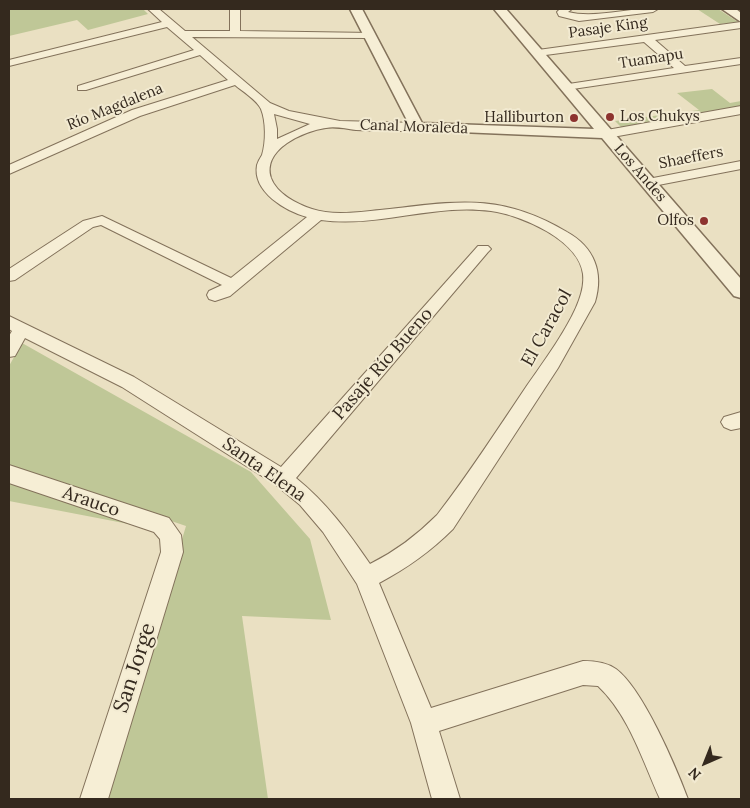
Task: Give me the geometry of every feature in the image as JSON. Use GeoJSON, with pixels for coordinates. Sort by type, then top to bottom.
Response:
{"type":"FeatureCollection","features":[{"type":"Feature","properties":{"kind":"street","name":"Canal Moraleda"},"geometry":{"type":"LineString","coordinates":[[153,9],[266,106],[285,115],[322,125],[607,134],[741,110]]}},
{"type":"Feature","properties":{"kind":"street"},"geometry":{"type":"LineString","coordinates":[[235,9],[235,34]]}},
{"type":"Feature","properties":{"kind":"street"},"geometry":{"type":"LineString","coordinates":[[356,9],[417,127]]}},
{"type":"Feature","properties":{"kind":"street","name":"Los Andes"},"geometry":{"type":"LineString","coordinates":[[500,9],[741,291]]}},
{"type":"Feature","properties":{"kind":"street"},"geometry":{"type":"LineString","coordinates":[[567,9],[562,13],[571,18],[652,9]]}},
{"type":"Feature","properties":{"kind":"street"},"geometry":{"type":"LineString","coordinates":[[577,9],[597,16]]}},
{"type":"Feature","properties":{"kind":"street"},"geometry":{"type":"LineString","coordinates":[[728,9],[741,18]]}},
{"type":"Feature","properties":{"kind":"street"},"geometry":{"type":"LineString","coordinates":[[9,63],[169,24]]}},
{"type":"Feature","properties":{"kind":"street","name":"Pasaje King"},"geometry":{"type":"LineString","coordinates":[[538,52],[741,25]]}},
{"type":"Feature","properties":{"kind":"street"},"geometry":{"type":"LineString","coordinates":[[181,34],[368,35]]}},
{"type":"Feature","properties":{"kind":"street"},"geometry":{"type":"LineString","coordinates":[[646,38],[682,69]]}},
{"type":"Feature","properties":{"kind":"street"},"geometry":{"type":"LineString","coordinates":[[82,88],[202,51]]}},
{"type":"Feature","properties":{"kind":"street","name":"Tuamapu"},"geometry":{"type":"LineString","coordinates":[[566,86],[741,61]]}},
{"type":"Feature","properties":{"kind":"street","name":"Río Magdalena"},"geometry":{"type":"LineString","coordinates":[[9,170],[136,113],[236,81]]}},
{"type":"Feature","properties":{"kind":"street","name":"El Caracol"},"geometry":{"type":"LineString","coordinates":[[266,106],[271,129],[269,152],[264,167],[266,181],[272,193],[290,208],[318,215],[360,216],[469,205],[498,208],[539,222],[558,232],[577,246],[589,262],[590,292],[583,309],[552,363],[463,498],[425,542],[397,562],[366,578]]}},
{"type":"Feature","properties":{"kind":"street"},"geometry":{"type":"LineString","coordinates":[[269,152],[292,136],[322,125]]}},
{"type":"Feature","properties":{"kind":"street","name":"Shaeffers"},"geometry":{"type":"LineString","coordinates":[[648,183],[741,165]]}},
{"type":"Feature","properties":{"kind":"street"},"geometry":{"type":"LineString","coordinates":[[214,294],[224,292],[318,215]]}},
{"type":"Feature","properties":{"kind":"street"},"geometry":{"type":"LineString","coordinates":[[9,276],[88,224],[102,220],[226,281]]}},
{"type":"Feature","properties":{"kind":"street","name":"Pasaje Río Bueno"},"geometry":{"type":"LineString","coordinates":[[283,479],[483,249]]}},
{"type":"Feature","properties":{"kind":"street"},"geometry":{"type":"LineString","coordinates":[[9,351],[15,325]]}},
{"type":"Feature","properties":{"kind":"street","name":"Santa Elena"},"geometry":{"type":"LineString","coordinates":[[15,325],[128,382],[283,479],[307,499],[331,526],[366,578],[424,723],[446,799]]}},
{"type":"Feature","properties":{"kind":"street","name":"Arauco"},"geometry":{"type":"LineString","coordinates":[[9,474],[160,525],[170,535]]}},
{"type":"Feature","properties":{"kind":"street","name":"San Jorge"},"geometry":{"type":"LineString","coordinates":[[94,799],[172,552],[170,535]]}},
{"type":"Feature","properties":{"kind":"street"},"geometry":{"type":"LineString","coordinates":[[424,723],[583,673],[594,673],[606,677],[624,696],[674,799]]}},
{"type":"Feature","properties":{"kind":"green space"},"geometry":{"type":"Polygon","coordinates":[[[9,9],[143,9],[148,14],[88,30],[77,20],[9,36],[9,9]]]}},
{"type":"Feature","properties":{"kind":"green space"},"geometry":{"type":"Polygon","coordinates":[[[697,9],[718,9],[738,22],[720,24],[697,9]]]}},
{"type":"Feature","properties":{"kind":"green space"},"geometry":{"type":"Polygon","coordinates":[[[712,89],[730,103],[741,101],[741,107],[622,128],[615,121],[699,110],[677,93],[712,89]]]}},
{"type":"Feature","properties":{"kind":"green space"},"geometry":{"type":"Polygon","coordinates":[[[22,343],[251,472],[310,539],[331,620],[242,616],[268,799],[104,799],[186,526],[9,466],[9,366],[22,343]]]}},
{"type":"Feature","properties":{"kind":"green space"},"geometry":{"type":"Polygon","coordinates":[[[9,479],[160,530],[9,501],[9,479]]]}},
{"type":"Feature","properties":{"kind":"place","name":"Los Chukys"},"geometry":{"type":"Point","coordinates":[610,117]}},
{"type":"Feature","properties":{"kind":"place","name":"Halliburton"},"geometry":{"type":"Point","coordinates":[574,118]}},
{"type":"Feature","properties":{"kind":"place","name":"Olfos"},"geometry":{"type":"Point","coordinates":[704,221]}}]}
